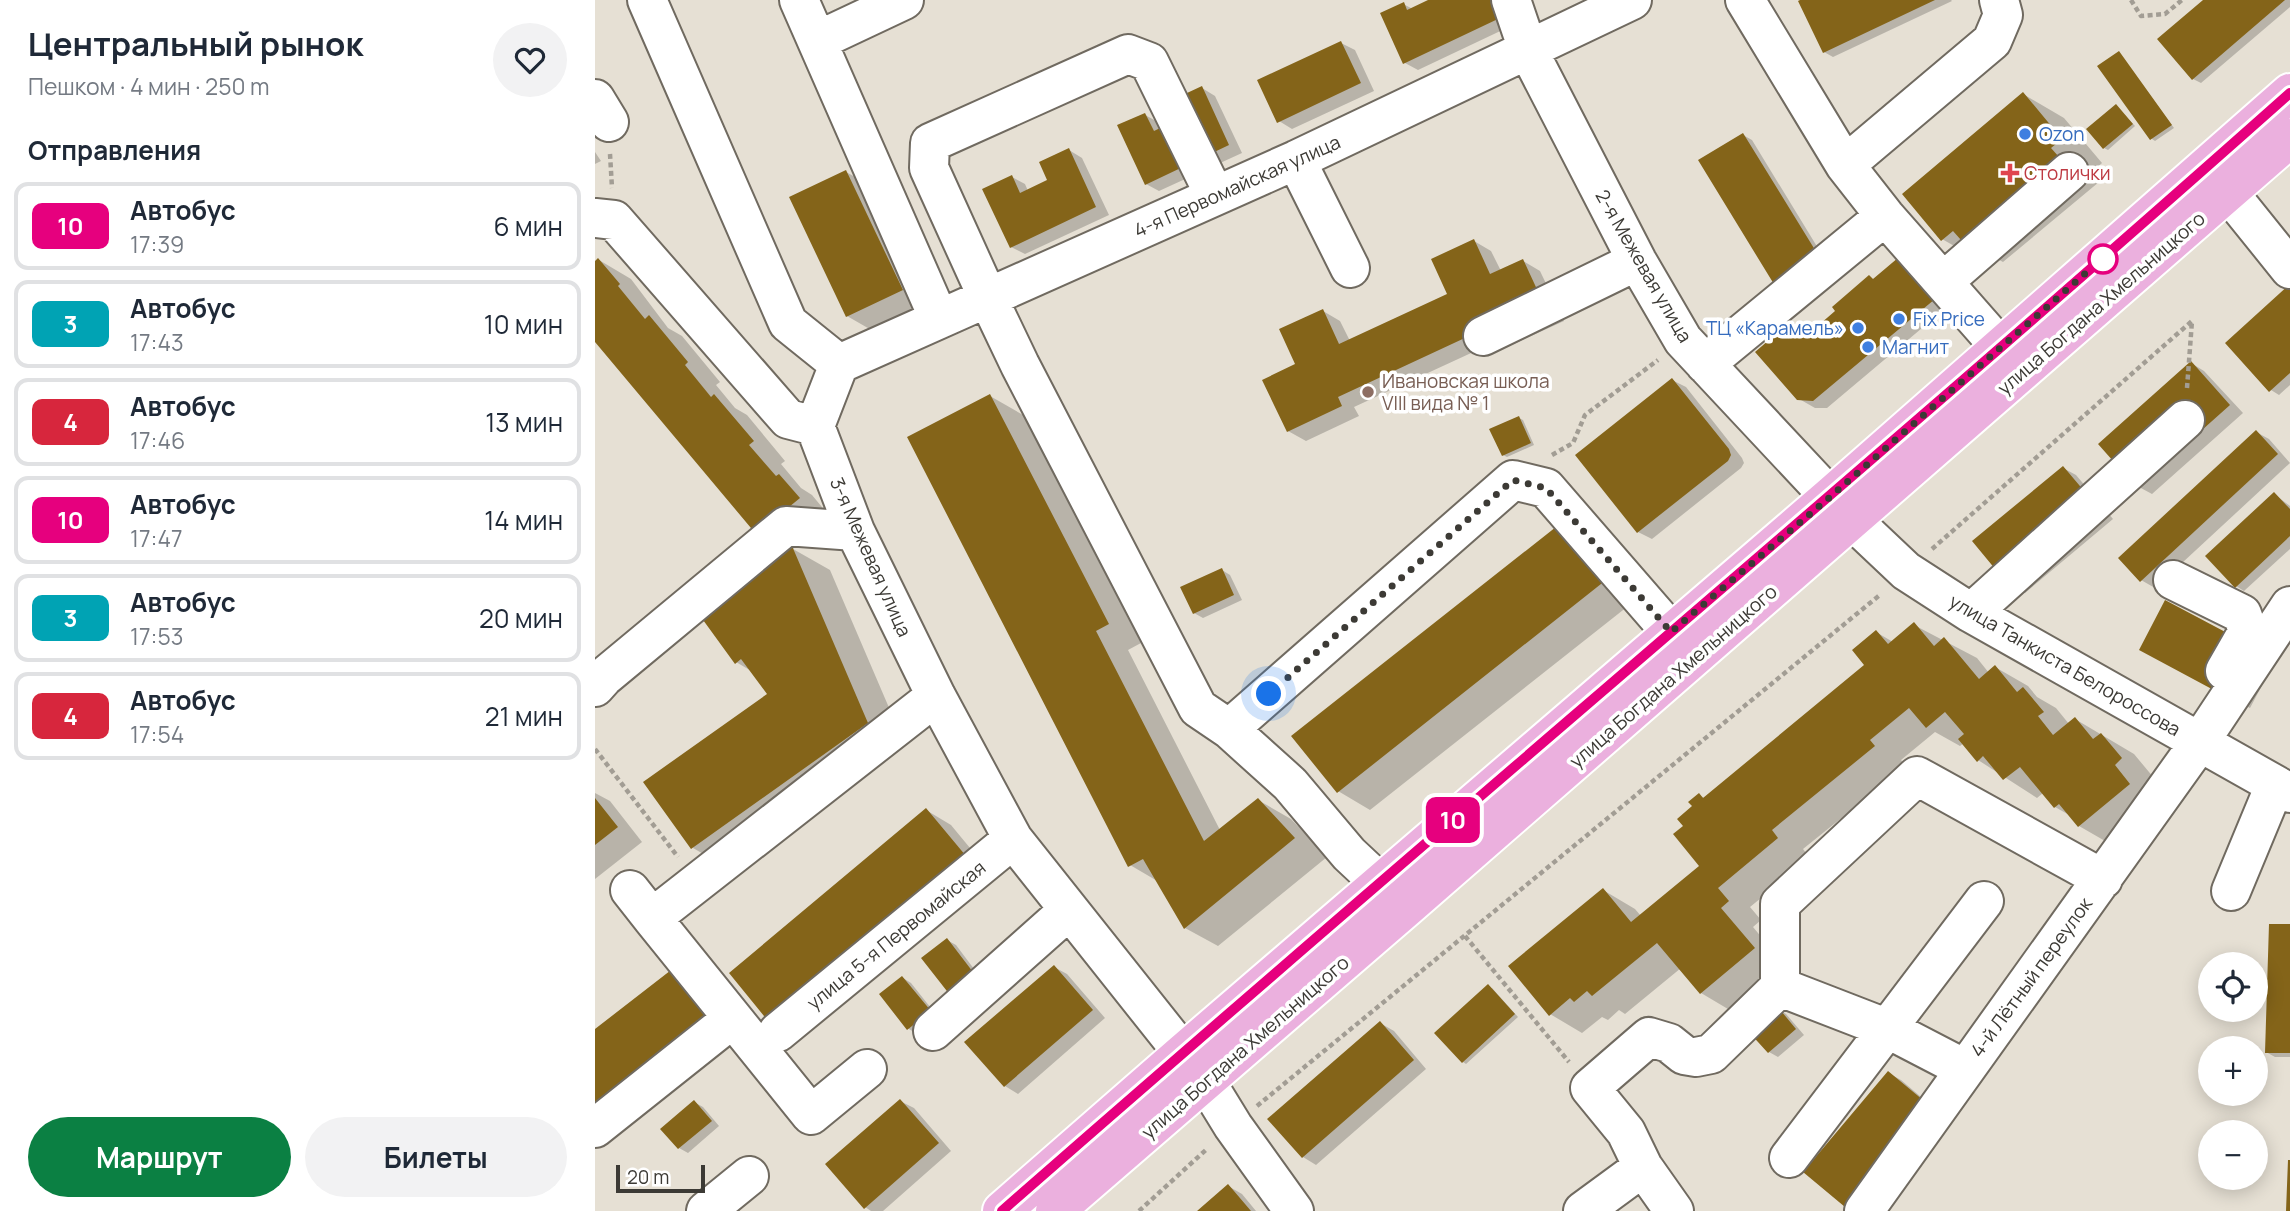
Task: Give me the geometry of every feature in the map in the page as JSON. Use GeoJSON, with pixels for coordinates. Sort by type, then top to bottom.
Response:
{"type":"FeatureCollection","features":[{"type":"Feature","properties":{"kind":"main road","name":"улица Богдана Хмельницкого"},"geometry":{"type":"LineString","coordinates":[[1055,1211],[1194,1067],[1380,883],[1671,632],[1841,508],[2001,348],[2290,93]]}},
{"type":"Feature","properties":{"kind":"main road","name":"улица Богдана Хмельницкого"},"geometry":{"type":"LineString","coordinates":[[1002,1211],[1194,1067],[1841,508],[2228,192],[2290,138]]}},
{"type":"Feature","properties":{"kind":"street"},"geometry":{"type":"LineString","coordinates":[[604,219],[788,419],[815,426],[839,364],[788,323],[647,0]]}},
{"type":"Feature","properties":{"kind":"street"},"geometry":{"type":"LineString","coordinates":[[799,0],[939,319]]}},
{"type":"Feature","properties":{"kind":"street"},"geometry":{"type":"LineString","coordinates":[[817,41],[904,0]]}},
{"type":"Feature","properties":{"kind":"street","name":"2-я Межевая улица"},"geometry":{"type":"LineString","coordinates":[[1511,0],[1528,50],[1637,261],[1694,352],[1841,508]]}},
{"type":"Feature","properties":{"kind":"street","name":"4-я Первомайская улица"},"geometry":{"type":"LineString","coordinates":[[839,364],[1296,160],[1632,0]]}},
{"type":"Feature","properties":{"kind":"street"},"geometry":{"type":"LineString","coordinates":[[1745,0],[1845,165],[1885,216],[2001,348]]}},
{"type":"Feature","properties":{"kind":"street"},"geometry":{"type":"LineString","coordinates":[[1845,165],[1992,41],[2003,15],[1999,0]]}},
{"type":"Feature","properties":{"kind":"street"},"geometry":{"type":"LineString","coordinates":[[1215,196],[1149,62],[1128,54],[930,143],[929,169],[988,298],[1198,708],[1229,729],[1290,784],[1349,854],[1380,883]]}},
{"type":"Feature","properties":{"kind":"street"},"geometry":{"type":"LineString","coordinates":[[1296,160],[1350,268]]}},
{"type":"Feature","properties":{"kind":"street"},"geometry":{"type":"LineString","coordinates":[[1943,282],[2069,172]]}},
{"type":"Feature","properties":{"kind":"street"},"geometry":{"type":"LineString","coordinates":[[2228,192],[2290,269]]}},
{"type":"Feature","properties":{"kind":"street"},"geometry":{"type":"LineString","coordinates":[[1694,352],[1885,216]]}},
{"type":"Feature","properties":{"kind":"street"},"geometry":{"type":"LineString","coordinates":[[1483,336],[1637,261]]}},
{"type":"Feature","properties":{"kind":"street"},"geometry":{"type":"LineString","coordinates":[[1971,612],[2185,420]]}},
{"type":"Feature","properties":{"kind":"street","name":"3-я Межевая улица"},"geometry":{"type":"LineString","coordinates":[[815,426],[855,531],[936,696],[1013,839],[1194,1067],[1294,1211]]}},
{"type":"Feature","properties":{"kind":"street"},"geometry":{"type":"LineString","coordinates":[[1229,729],[1513,480],[1546,488],[1671,632]]}},
{"type":"Feature","properties":{"kind":"street","name":"улица Танкиста Белороссова"},"geometry":{"type":"LineString","coordinates":[[1841,508],[1906,571],[1971,612],[2282,789]]}},
{"type":"Feature","properties":{"kind":"street"},"geometry":{"type":"LineString","coordinates":[[595,687],[786,526],[855,531]]}},
{"type":"Feature","properties":{"kind":"street"},"geometry":{"type":"LineString","coordinates":[[2173,580],[2242,614],[2248,631],[2193,740]]}},
{"type":"Feature","properties":{"kind":"street"},"geometry":{"type":"LineString","coordinates":[[2193,740],[2290,606]]}},
{"type":"Feature","properties":{"kind":"street"},"geometry":{"type":"LineString","coordinates":[[867,1069],[811,1115],[641,904],[698,883],[936,696]]}},
{"type":"Feature","properties":{"kind":"street","name":"4-й Лётный переулок"},"geometry":{"type":"LineString","coordinates":[[1864,1211],[2102,878],[2193,740]]}},
{"type":"Feature","properties":{"kind":"street"},"geometry":{"type":"LineString","coordinates":[[1674,1211],[1643,1167],[1626,1132],[1590,1088],[1649,1037],[1669,1043],[1684,1055],[1696,1057],[1711,1054],[1780,987],[1780,904],[1917,776],[2102,878]]}},
{"type":"Feature","properties":{"kind":"street"},"geometry":{"type":"LineString","coordinates":[[2231,891],[2282,789]]}},
{"type":"Feature","properties":{"kind":"street","name":"улица 5-я Первомайская"},"geometry":{"type":"LineString","coordinates":[[778,1032],[1013,839]]}},
{"type":"Feature","properties":{"kind":"street"},"geometry":{"type":"LineString","coordinates":[[1789,1158],[1983,901]]}},
{"type":"Feature","properties":{"kind":"street"},"geometry":{"type":"LineString","coordinates":[[933,1031],[1069,910]]}},
{"type":"Feature","properties":{"kind":"street"},"geometry":{"type":"LineString","coordinates":[[1780,987],[1886,1028],[1965,1069]]}},
{"type":"Feature","properties":{"kind":"street"},"geometry":{"type":"LineString","coordinates":[[595,1128],[732,1019]]}},
{"type":"Feature","properties":{"kind":"street"},"geometry":{"type":"LineString","coordinates":[[1583,1211],[1643,1167]]}},
{"type":"Feature","properties":{"kind":"street"},"geometry":{"type":"LineString","coordinates":[[706,1211],[749,1176]]}},
{"type":"Feature","properties":{"kind":"path"},"geometry":{"type":"LineString","coordinates":[[2131,0],[2141,16],[2165,14],[2182,0]]}},
{"type":"Feature","properties":{"kind":"path"},"geometry":{"type":"LineString","coordinates":[[602,111],[604,219]]}},
{"type":"Feature","properties":{"kind":"path"},"geometry":{"type":"LineString","coordinates":[[1139,1211],[1233,1126],[1906,571],[2192,321],[2185,420]]}},
{"type":"Feature","properties":{"kind":"path"},"geometry":{"type":"LineString","coordinates":[[1513,480],[1573,443],[1585,415],[1694,352]]}},
{"type":"Feature","properties":{"kind":"path"},"geometry":{"type":"LineString","coordinates":[[595,749],[698,883]]}},
{"type":"Feature","properties":{"kind":"path"},"geometry":{"type":"LineString","coordinates":[[1465,936],[1590,1088]]}},
{"type":"Feature","properties":{"kind":"building"},"geometry":{"type":"Polygon","coordinates":[[[1428,0],[1492,0],[1500,18],[1403,64],[1380,13],[1404,2],[1407,10],[1428,0]]]}},
{"type":"Feature","properties":{"kind":"building"},"geometry":{"type":"Polygon","coordinates":[[[1935,0],[1823,53],[1798,1],[1935,0]]]}},
{"type":"Feature","properties":{"kind":"building"},"geometry":{"type":"Polygon","coordinates":[[[2203,0],[2285,0],[2192,80],[2157,39],[2203,0]]]}},
{"type":"Feature","properties":{"kind":"building"},"geometry":{"type":"Polygon","coordinates":[[[1341,41],[1361,83],[1277,123],[1257,80],[1341,41]]]}},
{"type":"Feature","properties":{"kind":"building"},"geometry":{"type":"Polygon","coordinates":[[[2119,51],[2172,125],[2150,140],[2097,66],[2119,51]]]}},
{"type":"Feature","properties":{"kind":"building"},"geometry":{"type":"Polygon","coordinates":[[[1202,86],[1229,145],[1145,185],[1117,125],[1145,113],[1154,131],[1181,118],[1172,100],[1202,86]]]}},
{"type":"Feature","properties":{"kind":"building"},"geometry":{"type":"Polygon","coordinates":[[[2023,92],[2062,139],[2051,148],[2059,157],[1961,240],[1953,231],[1941,241],[1902,194],[2023,92]]]}},
{"type":"Feature","properties":{"kind":"building"},"geometry":{"type":"Polygon","coordinates":[[[2116,104],[2133,124],[2103,149],[2086,129],[2116,104]]]}},
{"type":"Feature","properties":{"kind":"building"},"geometry":{"type":"Polygon","coordinates":[[[1743,133],[1828,271],[1783,299],[1698,160],[1743,133]]]}},
{"type":"Feature","properties":{"kind":"building"},"geometry":{"type":"Polygon","coordinates":[[[1069,148],[1096,207],[1010,248],[982,189],[1012,175],[1020,193],[1047,180],[1039,162],[1069,148]]]}},
{"type":"Feature","properties":{"kind":"building"},"geometry":{"type":"Polygon","coordinates":[[[846,170],[903,290],[846,317],[789,197],[846,170]]]}},
{"type":"Feature","properties":{"kind":"building"},"geometry":{"type":"Polygon","coordinates":[[[1474,239],[1490,274],[1523,259],[1547,311],[1482,330],[1338,397],[1342,406],[1287,432],[1262,380],[1295,364],[1279,329],[1323,309],[1339,344],[1447,294],[1431,259],[1474,239]]]}},
{"type":"Feature","properties":{"kind":"building","name":"ТЦ «Карамель»"},"geometry":{"type":"Polygon","coordinates":[[[1905,252],[1941,294],[1813,401],[1797,400],[1755,352],[1769,340],[1767,337],[1789,318],[1805,337],[1835,311],[1832,307],[1869,275],[1873,279],[1905,252]]]}},
{"type":"Feature","properties":{"kind":"building"},"geometry":{"type":"Polygon","coordinates":[[[598,258],[645,319],[649,315],[688,362],[685,365],[711,397],[714,394],[754,441],[749,445],[800,498],[756,534],[595,342],[595,261],[598,258]]]}},
{"type":"Feature","properties":{"kind":"building"},"geometry":{"type":"Polygon","coordinates":[[[2290,284],[2290,373],[2269,392],[2225,343],[2290,284]]]}},
{"type":"Feature","properties":{"kind":"building"},"geometry":{"type":"Polygon","coordinates":[[[2191,361],[2230,405],[2137,488],[2098,444],[2191,361]]]}},
{"type":"Feature","properties":{"kind":"building"},"geometry":{"type":"Polygon","coordinates":[[[1672,378],[1731,455],[1728,461],[1637,533],[1575,455],[1672,378]]]}},
{"type":"Feature","properties":{"kind":"building"},"geometry":{"type":"Polygon","coordinates":[[[990,394],[1109,624],[1096,631],[1204,841],[1258,798],[1295,838],[1184,929],[1143,859],[1128,867],[907,437],[990,394]]]}},
{"type":"Feature","properties":{"kind":"building"},"geometry":{"type":"Polygon","coordinates":[[[1519,416],[1531,443],[1502,456],[1489,429],[1519,416]]]}},
{"type":"Feature","properties":{"kind":"building"},"geometry":{"type":"Polygon","coordinates":[[[2256,430],[2278,454],[2140,582],[2118,558],[2256,430]]]}},
{"type":"Feature","properties":{"kind":"building"},"geometry":{"type":"Polygon","coordinates":[[[2063,466],[2101,511],[2010,587],[1972,541],[2063,466]]]}},
{"type":"Feature","properties":{"kind":"building"},"geometry":{"type":"Polygon","coordinates":[[[2274,492],[2290,509],[2290,536],[2235,588],[2205,556],[2274,492]]]}},
{"type":"Feature","properties":{"kind":"building"},"geometry":{"type":"Polygon","coordinates":[[[1561,523],[1606,580],[1337,793],[1291,736],[1561,523]]]}},
{"type":"Feature","properties":{"kind":"building"},"geometry":{"type":"Polygon","coordinates":[[[792,546],[868,723],[691,849],[643,782],[767,694],[741,659],[735,664],[698,613],[792,546]]]}},
{"type":"Feature","properties":{"kind":"building"},"geometry":{"type":"Polygon","coordinates":[[[1222,568],[1234,595],[1193,614],[1180,587],[1222,568]]]}},
{"type":"Feature","properties":{"kind":"building"},"geometry":{"type":"Polygon","coordinates":[[[2165,600],[2263,652],[2236,702],[2139,650],[2165,600]]]}},
{"type":"Feature","properties":{"kind":"building"},"geometry":{"type":"Polygon","coordinates":[[[1914,622],[1934,646],[1944,637],[1979,679],[1995,665],[2017,692],[2023,687],[2044,712],[2038,716],[2053,735],[2075,717],[2093,739],[2101,733],[2122,758],[2115,765],[2130,784],[2078,827],[2059,804],[2054,808],[2020,767],[2003,780],[1983,756],[1977,762],[1958,739],[1964,734],[1945,712],[1926,728],[1909,708],[1870,740],[1875,746],[1772,830],[1778,838],[1718,888],[1729,901],[1721,908],[1755,948],[1700,994],[1657,943],[1592,996],[1587,991],[1574,1002],[1570,998],[1549,1016],[1508,966],[1603,888],[1631,922],[1699,866],[1673,834],[1683,826],[1677,819],[1692,806],[1688,802],[1699,793],[1703,798],[1864,665],[1852,650],[1876,630],[1888,644],[1914,622]]]}},
{"type":"Feature","properties":{"kind":"building"},"geometry":{"type":"Polygon","coordinates":[[[595,798],[618,827],[595,845],[595,798]]]}},
{"type":"Feature","properties":{"kind":"building"},"geometry":{"type":"Polygon","coordinates":[[[926,808],[966,856],[768,1021],[729,973],[926,808]]]}},
{"type":"Feature","properties":{"kind":"building"},"geometry":{"type":"Polygon","coordinates":[[[2269,924],[2290,924],[2290,1053],[2268,1053],[2268,1036],[2266,1036],[2269,924]]]}},
{"type":"Feature","properties":{"kind":"building"},"geometry":{"type":"Polygon","coordinates":[[[947,938],[976,976],[950,995],[921,958],[947,938]]]}},
{"type":"Feature","properties":{"kind":"building"},"geometry":{"type":"Polygon","coordinates":[[[1054,965],[1093,1010],[1004,1087],[964,1042],[1054,965]]]}},
{"type":"Feature","properties":{"kind":"building"},"geometry":{"type":"Polygon","coordinates":[[[675,967],[712,1014],[595,1106],[595,1029],[675,967]]]}},
{"type":"Feature","properties":{"kind":"building"},"geometry":{"type":"Polygon","coordinates":[[[902,976],[931,1011],[907,1030],[879,994],[902,976]]]}},
{"type":"Feature","properties":{"kind":"building"},"geometry":{"type":"Polygon","coordinates":[[[1488,984],[1515,1014],[1462,1063],[1434,1033],[1488,984]]]}},
{"type":"Feature","properties":{"kind":"building"},"geometry":{"type":"Polygon","coordinates":[[[1777,1006],[1796,1029],[1768,1053],[1748,1031],[1777,1006]]]}},
{"type":"Feature","properties":{"kind":"building"},"geometry":{"type":"Polygon","coordinates":[[[1380,1021],[1414,1060],[1302,1158],[1267,1119],[1380,1021]]]}},
{"type":"Feature","properties":{"kind":"building"},"geometry":{"type":"Polygon","coordinates":[[[1888,1071],[1929,1105],[1845,1207],[1803,1172],[1888,1071]]]}},
{"type":"Feature","properties":{"kind":"building"},"geometry":{"type":"Polygon","coordinates":[[[900,1099],[939,1143],[864,1209],[825,1164],[900,1099]]]}},
{"type":"Feature","properties":{"kind":"building"},"geometry":{"type":"Polygon","coordinates":[[[694,1100],[712,1121],[678,1149],[660,1129],[694,1100]]]}},
{"type":"Feature","properties":{"kind":"building"},"geometry":{"type":"Polygon","coordinates":[[[2288,1160],[2290,1211],[2286,1211],[2288,1160]]]}},
{"type":"Feature","properties":{"kind":"building"},"geometry":{"type":"Polygon","coordinates":[[[1228,1184],[1251,1211],[1197,1211],[1228,1184]]]}},
{"type":"Feature","properties":{"kind":"bus line","name":"10"},"geometry":{"type":"LineString","coordinates":[[1002,1211],[1830,497],[2290,93]]}},
{"type":"Feature","properties":{"kind":"place","name":"Ozon"},"geometry":{"type":"Point","coordinates":[2025,134]}},
{"type":"Feature","properties":{"kind":"place","name":"Столички"},"geometry":{"type":"Point","coordinates":[2010,173]}},
{"type":"Feature","properties":{"kind":"place","name":"Fix Price"},"geometry":{"type":"Point","coordinates":[1899,319]}},
{"type":"Feature","properties":{"kind":"place","name":"ТЦ «Карамель»"},"geometry":{"type":"Point","coordinates":[1858,328]}},
{"type":"Feature","properties":{"kind":"place","name":"Магнит"},"geometry":{"type":"Point","coordinates":[1868,347]}},
{"type":"Feature","properties":{"kind":"place","name":"Ивановская школа VIII вида № 1"},"geometry":{"type":"Point","coordinates":[1368,392]}},
{"type":"Feature","properties":{"kind":"route"},"geometry":{"type":"LineString","coordinates":[[1269,694],[1513,480],[1546,488],[1671,632],[2104,257],[2103,259]]}}]}
